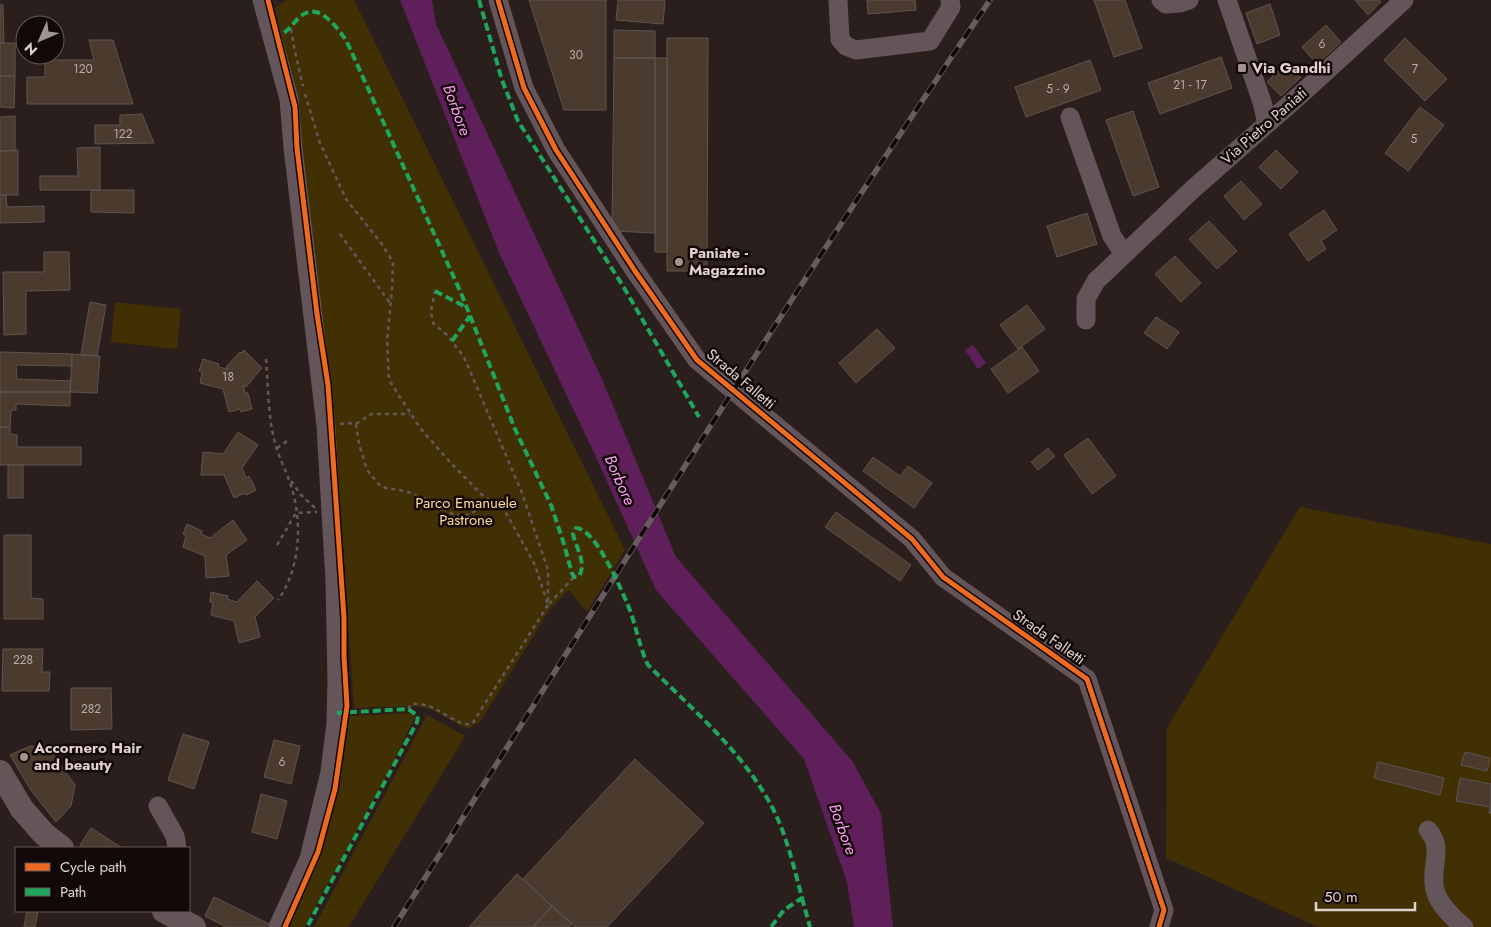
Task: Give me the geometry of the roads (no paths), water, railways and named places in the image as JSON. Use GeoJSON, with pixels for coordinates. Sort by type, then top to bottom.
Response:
{"type":"FeatureCollection","features":[{"type":"Feature","properties":{"kind":"main road"},"geometry":{"type":"LineString","coordinates":[[0,772],[22,809],[44,834],[61,847]]}},
{"type":"Feature","properties":{"kind":"main road"},"geometry":{"type":"LineString","coordinates":[[0,797],[22,809]]}},
{"type":"Feature","properties":{"kind":"main road"},"geometry":{"type":"LineString","coordinates":[[166,912],[194,927]]}},
{"type":"Feature","properties":{"kind":"street"},"geometry":{"type":"LineString","coordinates":[[262,0],[289,99],[302,228],[326,426],[336,581],[336,723],[330,772],[309,859],[278,927]]}},
{"type":"Feature","properties":{"kind":"street","name":"Strada Falletti"},"geometry":{"type":"LineString","coordinates":[[498,0],[524,88],[556,150],[696,360],[912,538],[943,577],[1087,679],[1164,910],[1159,927]]}},
{"type":"Feature","properties":{"kind":"street"},"geometry":{"type":"LineString","coordinates":[[838,0],[840,39],[846,46],[856,50],[930,41],[951,7],[950,0]]}},
{"type":"Feature","properties":{"kind":"street"},"geometry":{"type":"LineString","coordinates":[[1161,0],[1166,4],[1180,3],[1188,0]]}},
{"type":"Feature","properties":{"kind":"street"},"geometry":{"type":"LineString","coordinates":[[1227,0],[1262,102],[1267,123]]}},
{"type":"Feature","properties":{"kind":"street","name":"Via Pietro Paniati"},"geometry":{"type":"LineString","coordinates":[[1086,320],[1086,299],[1096,281],[1192,189],[1404,0]]}},
{"type":"Feature","properties":{"kind":"street"},"geometry":{"type":"LineString","coordinates":[[1070,117],[1112,236],[1124,254]]}},
{"type":"Feature","properties":{"kind":"street"},"geometry":{"type":"LineString","coordinates":[[158,806],[175,836],[177,847]]}},
{"type":"Feature","properties":{"kind":"street"},"geometry":{"type":"LineString","coordinates":[[1428,830],[1435,838],[1437,849],[1433,876],[1435,890],[1440,902],[1464,927]]}},
{"type":"Feature","properties":{"kind":"water","name":"Borbore"},"geometry":{"type":"Polygon","coordinates":[[[400,0],[432,0],[436,24],[602,379],[676,557],[853,762],[881,814],[893,927],[854,927],[847,882],[804,759],[656,590],[596,457],[500,255],[400,0]]]}},
{"type":"Feature","properties":{"kind":"water"},"geometry":{"type":"Polygon","coordinates":[[[973,345],[986,363],[978,369],[965,350],[973,345]]]}},
{"type":"Feature","properties":{"kind":"railway"},"geometry":{"type":"LineString","coordinates":[[394,927],[614,577],[763,345],[913,114],[990,0]]}},
{"type":"Feature","properties":{"kind":"place","name":"Via Gandhi"},"geometry":{"type":"Point","coordinates":[1242,68]}},
{"type":"Feature","properties":{"kind":"place","name":"Paniate - Magazzino"},"geometry":{"type":"Point","coordinates":[679,262]}},
{"type":"Feature","properties":{"kind":"place","name":"Accornero Hair and beauty"},"geometry":{"type":"Point","coordinates":[24,757]}},
{"type":"Feature","properties":{"kind":"park label","name":"Parco Emanuele Pastrone"},"geometry":{"type":"Point","coordinates":[466,512]}}]}
